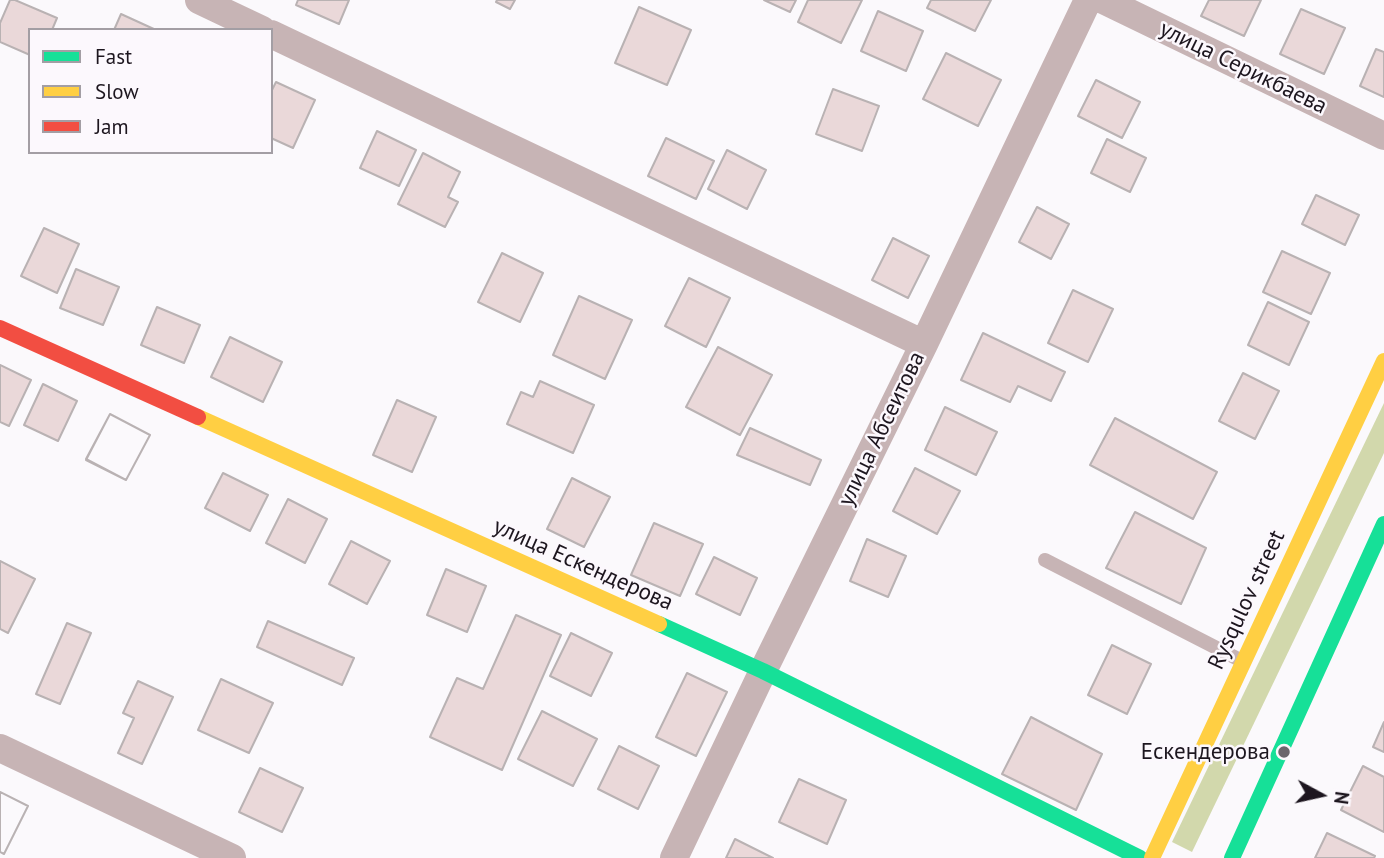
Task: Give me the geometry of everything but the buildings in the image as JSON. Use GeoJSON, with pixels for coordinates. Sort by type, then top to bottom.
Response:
{"type":"FeatureCollection","features":[{"type":"Feature","properties":{"kind":"street"},"geometry":{"type":"LineString","coordinates":[[199,0],[258,28]]}},
{"type":"Feature","properties":{"kind":"street","name":"улица Абсеитова"},"geometry":{"type":"LineString","coordinates":[[674,858],[1088,0]]}},
{"type":"Feature","properties":{"kind":"street","name":"улица Серикбаева"},"geometry":{"type":"LineString","coordinates":[[1102,0],[1384,136]]}},
{"type":"Feature","properties":{"kind":"street"},"geometry":{"type":"LineString","coordinates":[[273,35],[924,344]]}},
{"type":"Feature","properties":{"kind":"street","name":"улица Ескендерова"},"geometry":{"type":"LineString","coordinates":[[0,328],[763,670],[1140,858]]}},
{"type":"Feature","properties":{"kind":"street","name":"Rysqulov street"},"geometry":{"type":"LineString","coordinates":[[1152,858],[1384,361]]}},
{"type":"Feature","properties":{"kind":"street"},"geometry":{"type":"LineString","coordinates":[[1232,858],[1384,524]]}},
{"type":"Feature","properties":{"kind":"street"},"geometry":{"type":"LineString","coordinates":[[0,748],[232,858]]}},
{"type":"Feature","properties":{"kind":"lane"},"geometry":{"type":"LineString","coordinates":[[1045,560],[1244,661]]}},
{"type":"Feature","properties":{"kind":"green space"},"geometry":{"type":"Polygon","coordinates":[[[1384,403],[1384,453],[1192,852],[1172,842],[1384,403]]]}},
{"type":"Feature","properties":{"kind":"traffic: fast"},"geometry":{"type":"LineString","coordinates":[[1232,858],[1384,524]]}},
{"type":"Feature","properties":{"kind":"traffic: fast"},"geometry":{"type":"LineString","coordinates":[[659,624],[763,671],[1140,858]]}},
{"type":"Feature","properties":{"kind":"traffic: slow"},"geometry":{"type":"LineString","coordinates":[[1152,858],[1384,361]]}},
{"type":"Feature","properties":{"kind":"traffic: slow"},"geometry":{"type":"LineString","coordinates":[[198,417],[659,624]]}},
{"type":"Feature","properties":{"kind":"traffic: jam"},"geometry":{"type":"LineString","coordinates":[[0,328],[198,417]]}},
{"type":"Feature","properties":{"kind":"place","name":"Ескендерова"},"geometry":{"type":"Point","coordinates":[1284,752]}}]}
